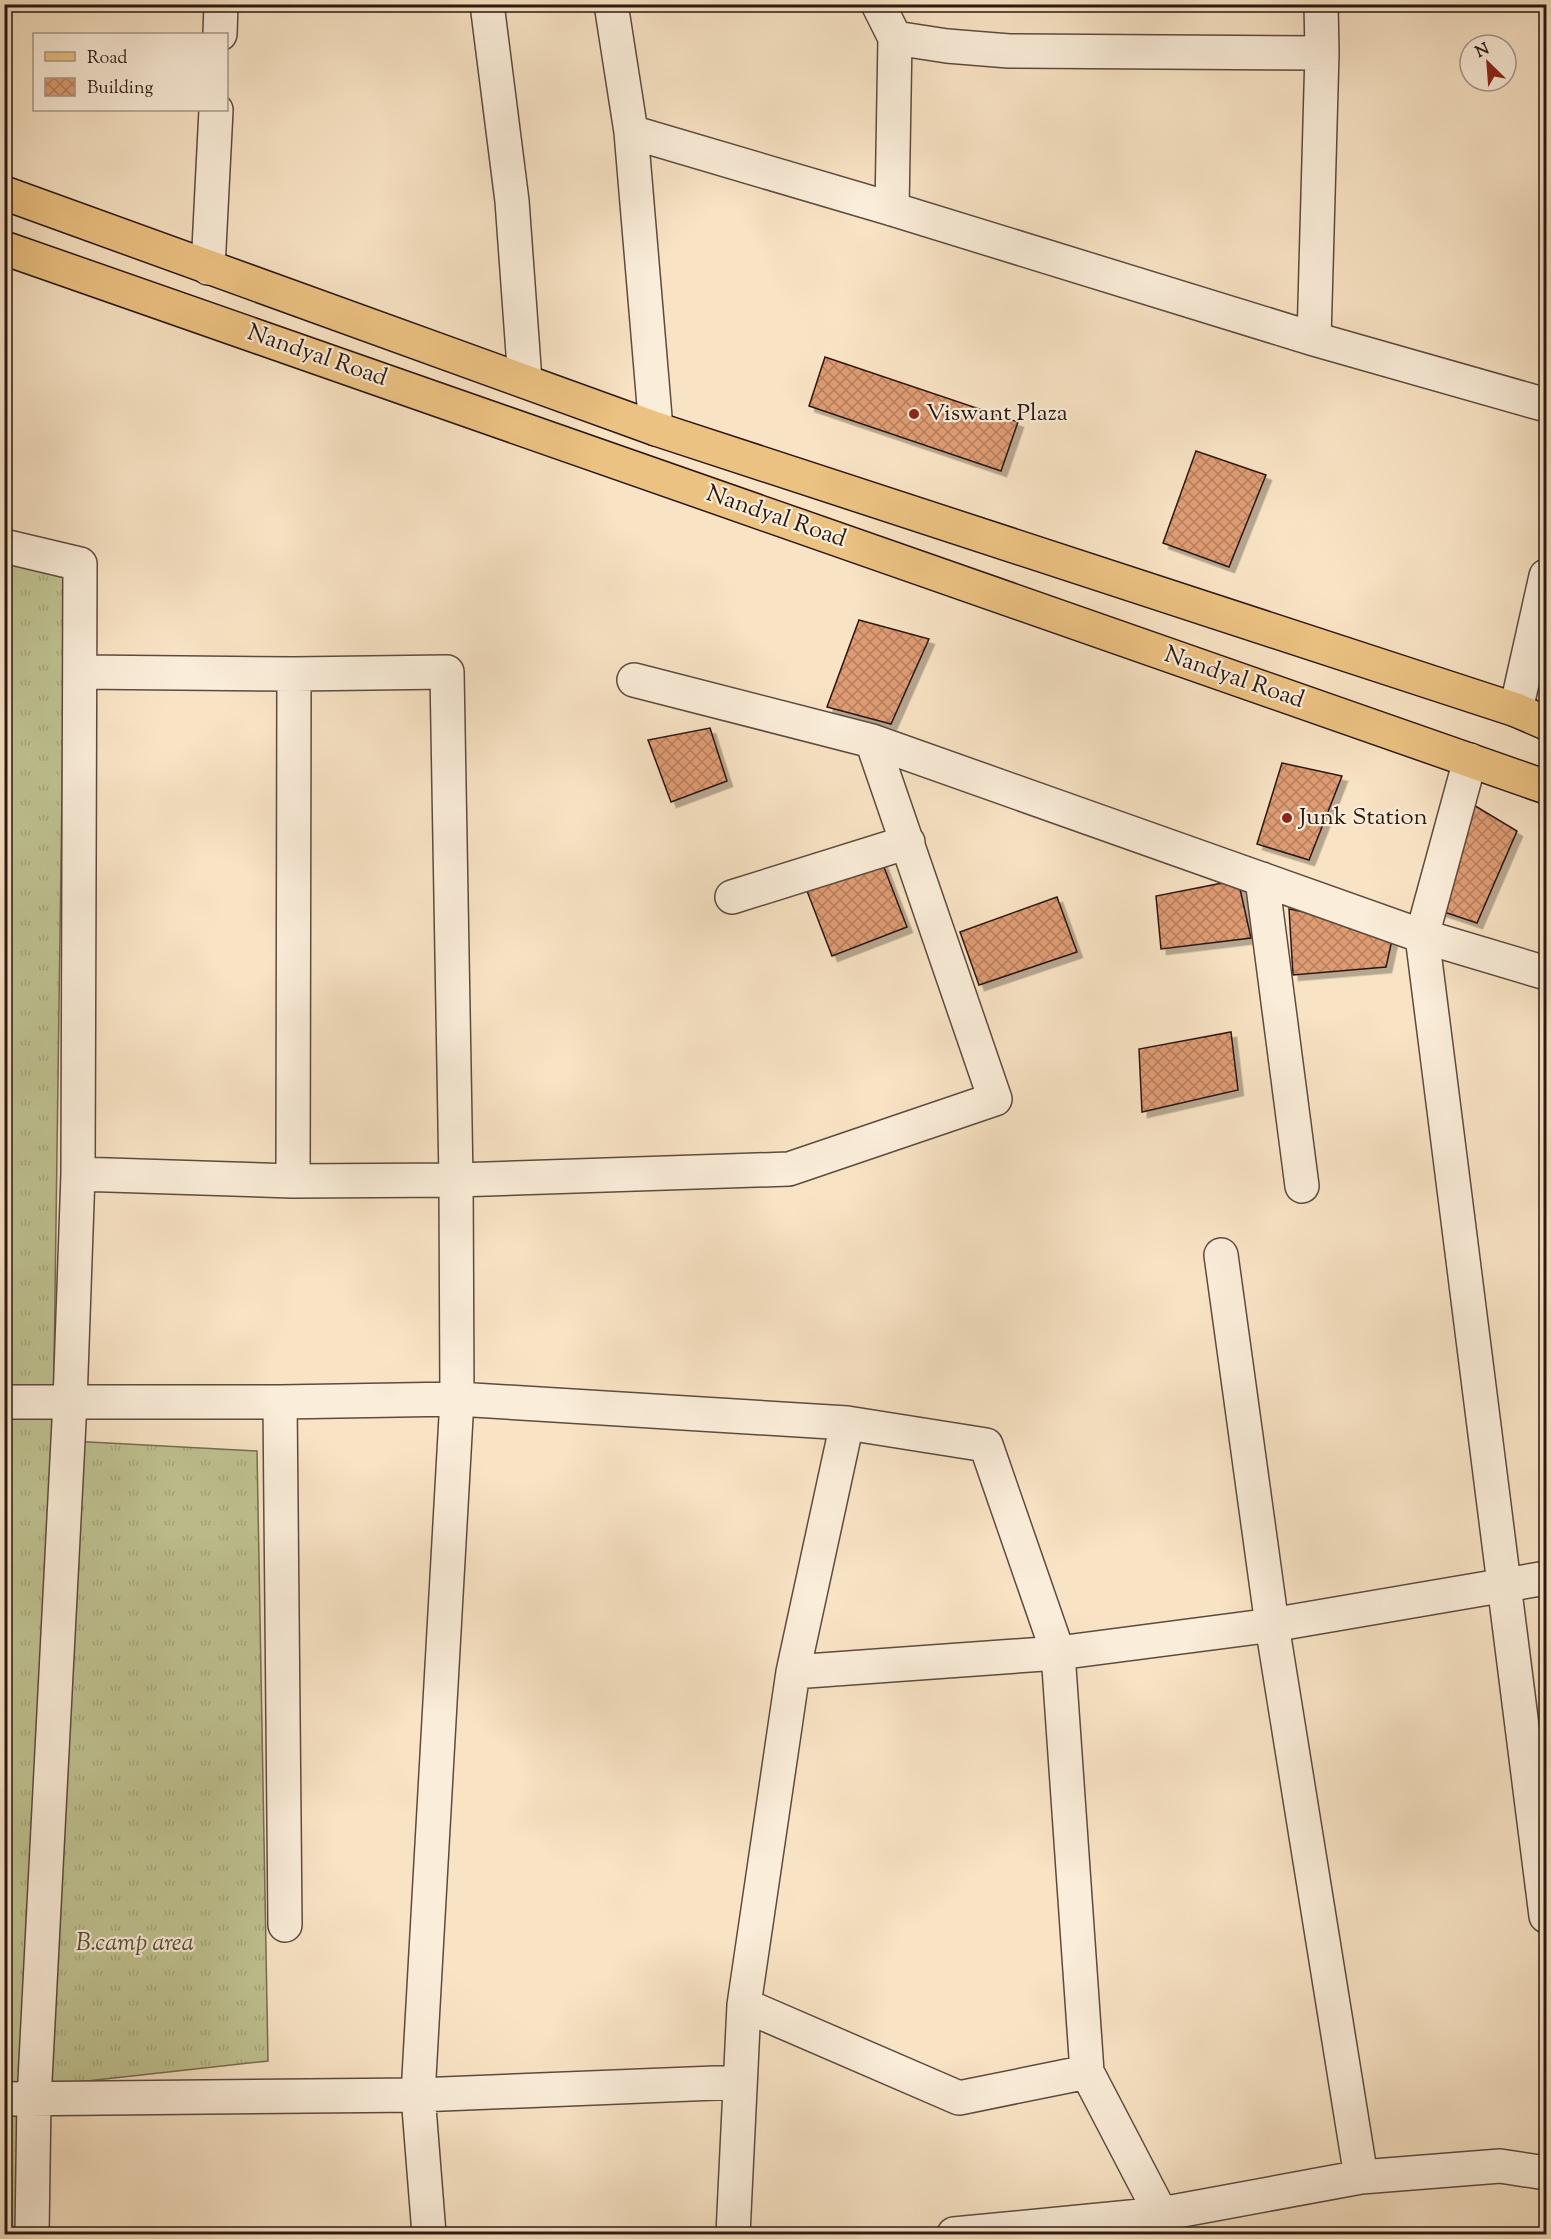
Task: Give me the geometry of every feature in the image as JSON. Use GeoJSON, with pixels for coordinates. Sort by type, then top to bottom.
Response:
{"type":"FeatureCollection","features":[{"type":"Feature","properties":{"kind":"main road","name":"Nandyal Road"},"geometry":{"type":"LineString","coordinates":[[4,193],[656,429],[1516,710],[1546,723]]}},
{"type":"Feature","properties":{"kind":"main road","name":"Nandyal Road"},"geometry":{"type":"LineString","coordinates":[[4,248],[1546,787]]}},
{"type":"Feature","properties":{"kind":"street"},"geometry":{"type":"LineString","coordinates":[[220,33],[222,4]]}},
{"type":"Feature","properties":{"kind":"street"},"geometry":{"type":"LineString","coordinates":[[487,4],[512,201],[525,381]]}},
{"type":"Feature","properties":{"kind":"street"},"geometry":{"type":"LineString","coordinates":[[611,4],[631,132],[656,429]]}},
{"type":"Feature","properties":{"kind":"street"},"geometry":{"type":"LineString","coordinates":[[878,4],[895,38],[892,209]]}},
{"type":"Feature","properties":{"kind":"street"},"geometry":{"type":"LineString","coordinates":[[1314,339],[1322,53],[1321,4]]}},
{"type":"Feature","properties":{"kind":"street"},"geometry":{"type":"LineString","coordinates":[[895,38],[948,46],[1009,51],[1322,53]]}},
{"type":"Feature","properties":{"kind":"street"},"geometry":{"type":"LineString","coordinates":[[208,268],[216,111]]}},
{"type":"Feature","properties":{"kind":"street"},"geometry":{"type":"LineString","coordinates":[[631,132],[892,209],[1314,339],[1546,405]]}},
{"type":"Feature","properties":{"kind":"street"},"geometry":{"type":"LineString","coordinates":[[4,546],[80,564],[78,1174],[70,1402],[19,2100],[32,2235]]}},
{"type":"Feature","properties":{"kind":"street"},"geometry":{"type":"LineString","coordinates":[[1516,710],[1546,576]]}},
{"type":"Feature","properties":{"kind":"street"},"geometry":{"type":"LineString","coordinates":[[80,672],[294,674],[447,672],[458,1399],[418,2095],[429,2235]]}},
{"type":"Feature","properties":{"kind":"street"},"geometry":{"type":"LineString","coordinates":[[293,1181],[294,674]]}},
{"type":"Feature","properties":{"kind":"street"},"geometry":{"type":"LineString","coordinates":[[634,680],[873,741],[1422,936],[1546,973]]}},
{"type":"Feature","properties":{"kind":"street"},"geometry":{"type":"LineString","coordinates":[[78,1174],[293,1181],[456,1180],[789,1169],[995,1099],[873,741]]}},
{"type":"Feature","properties":{"kind":"street"},"geometry":{"type":"LineString","coordinates":[[1470,760],[1422,936],[1546,1916]]}},
{"type":"Feature","properties":{"kind":"street"},"geometry":{"type":"LineString","coordinates":[[732,897],[908,842]]}},
{"type":"Feature","properties":{"kind":"street"},"geometry":{"type":"LineString","coordinates":[[1262,879],[1302,1186]]}},
{"type":"Feature","properties":{"kind":"street"},"geometry":{"type":"LineString","coordinates":[[1221,1255],[1272,1625],[1361,2177]]}},
{"type":"Feature","properties":{"kind":"street"},"geometry":{"type":"LineString","coordinates":[[4,1402],[280,1402],[458,1399],[847,1423],[986,1445],[1059,1653],[1087,2072],[1162,2224]]}},
{"type":"Feature","properties":{"kind":"street"},"geometry":{"type":"LineString","coordinates":[[280,1402],[285,1925]]}},
{"type":"Feature","properties":{"kind":"street"},"geometry":{"type":"LineString","coordinates":[[733,2235],[744,2005],[793,1672],[847,1423]]}},
{"type":"Feature","properties":{"kind":"street"},"geometry":{"type":"LineString","coordinates":[[793,1672],[1059,1653],[1272,1625],[1546,1578]]}},
{"type":"Feature","properties":{"kind":"street"},"geometry":{"type":"LineString","coordinates":[[744,2005],[959,2098],[1087,2072]]}},
{"type":"Feature","properties":{"kind":"street"},"geometry":{"type":"LineString","coordinates":[[19,2100],[418,2095],[740,2082]]}},
{"type":"Feature","properties":{"kind":"street"},"geometry":{"type":"LineString","coordinates":[[954,2235],[1162,2224],[1361,2177],[1500,2166],[1546,2173]]}},
{"type":"Feature","properties":{"kind":"green space","name":"B.camp area"},"geometry":{"type":"Polygon","coordinates":[[[5,560],[65,574],[53,1440],[257,1451],[268,2061],[24,2088],[20,2234],[5,2234],[5,560]]]}},
{"type":"Feature","properties":{"kind":"building","name":"Viswant Plaza"},"geometry":{"type":"Polygon","coordinates":[[[825,357],[1018,422],[1001,471],[809,406],[825,357]]]}},
{"type":"Feature","properties":{"kind":"building"},"geometry":{"type":"Polygon","coordinates":[[[1196,451],[1266,475],[1229,567],[1163,543],[1196,451]]]}},
{"type":"Feature","properties":{"kind":"building"},"geometry":{"type":"Polygon","coordinates":[[[859,620],[929,639],[891,724],[827,707],[859,620]]]}},
{"type":"Feature","properties":{"kind":"building"},"geometry":{"type":"Polygon","coordinates":[[[710,728],[727,781],[671,802],[648,740],[710,728]]]}},
{"type":"Feature","properties":{"kind":"building"},"geometry":{"type":"Polygon","coordinates":[[[1282,763],[1342,776],[1309,860],[1257,844],[1282,763]]]}},
{"type":"Feature","properties":{"kind":"building"},"geometry":{"type":"Polygon","coordinates":[[[1472,804],[1517,831],[1477,923],[1432,908],[1472,804]]]}},
{"type":"Feature","properties":{"kind":"building"},"geometry":{"type":"Polygon","coordinates":[[[882,862],[907,927],[832,956],[807,891],[882,862]]]}},
{"type":"Feature","properties":{"kind":"building"},"geometry":{"type":"Polygon","coordinates":[[[1238,880],[1251,938],[1161,949],[1156,896],[1238,880]]]}},
{"type":"Feature","properties":{"kind":"building"},"geometry":{"type":"Polygon","coordinates":[[[1057,897],[1077,952],[979,985],[960,932],[1057,897]]]}},
{"type":"Feature","properties":{"kind":"building"},"geometry":{"type":"Polygon","coordinates":[[[1289,909],[1324,916],[1392,940],[1386,967],[1293,975],[1289,909]]]}},
{"type":"Feature","properties":{"kind":"building"},"geometry":{"type":"Polygon","coordinates":[[[1231,1032],[1238,1090],[1142,1112],[1139,1049],[1231,1032]]]}},
{"type":"Feature","properties":{"kind":"place","name":"Viswant Plaza"},"geometry":{"type":"Point","coordinates":[914,414]}},
{"type":"Feature","properties":{"kind":"place","name":"Junk Station"},"geometry":{"type":"Point","coordinates":[1287,818]}}]}
